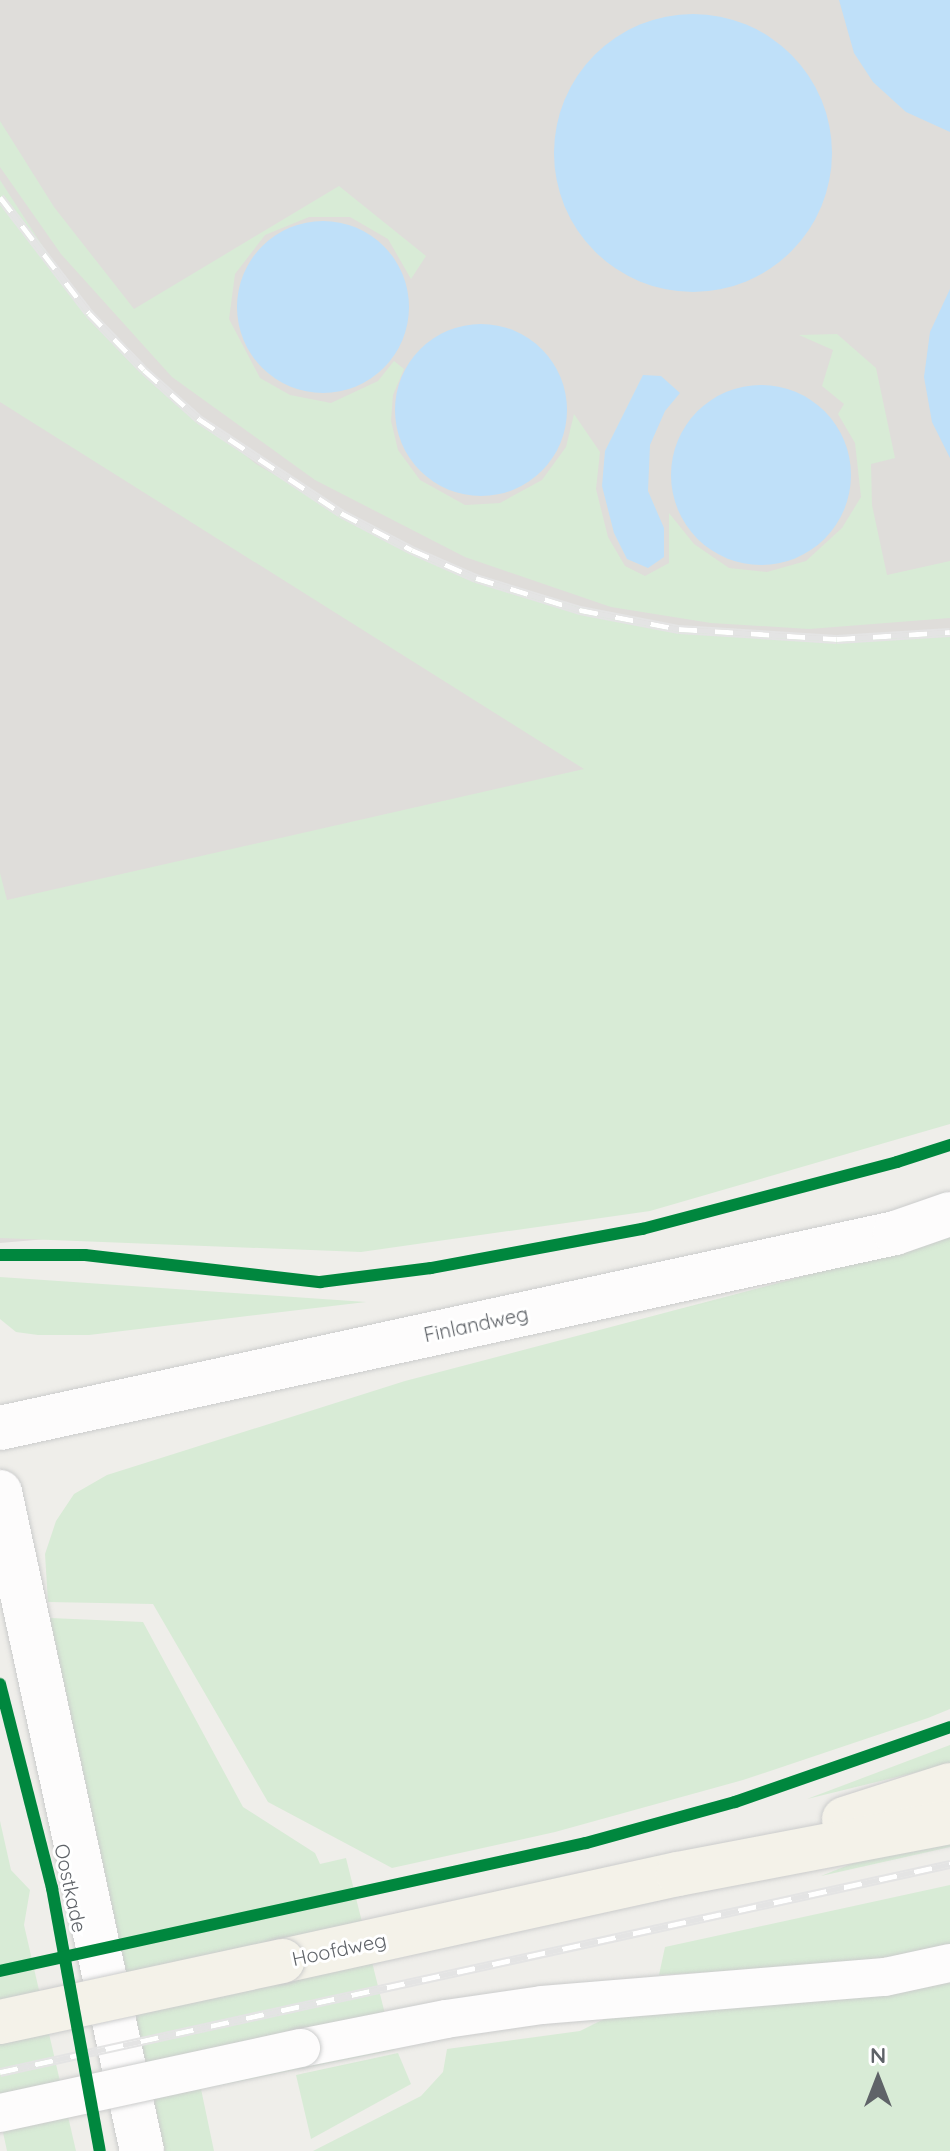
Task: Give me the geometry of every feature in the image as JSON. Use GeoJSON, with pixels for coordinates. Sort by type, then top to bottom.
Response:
{"type":"FeatureCollection","features":[{"type":"Feature","properties":{"kind":"main road","name":"Hoofdweg"},"geometry":{"type":"LineString","coordinates":[[678,1874],[950,1785]]}},
{"type":"Feature","properties":{"kind":"main road","name":"Hoofdweg"},"geometry":{"type":"LineString","coordinates":[[0,2022],[678,1874],[950,1822]]}},
{"type":"Feature","properties":{"kind":"street","name":"Finlandweg"},"geometry":{"type":"LineString","coordinates":[[0,1428],[895,1233],[950,1214]]}},
{"type":"Feature","properties":{"kind":"street","name":"Oostkade"},"geometry":{"type":"LineString","coordinates":[[0,1492],[142,2151]]}},
{"type":"Feature","properties":{"kind":"street"},"geometry":{"type":"LineString","coordinates":[[0,2113],[446,2019],[542,2005],[885,1977],[950,1963]]}},
{"type":"Feature","properties":{"kind":"shaded area"},"geometry":{"type":"Polygon","coordinates":[[[0,0],[950,0],[950,1056],[688,1184],[0,1243],[0,0]]]}},
{"type":"Feature","properties":{"kind":"green space"},"geometry":{"type":"Polygon","coordinates":[[[0,121],[54,207],[134,309],[339,186],[426,256],[411,279],[388,239],[350,217],[309,217],[265,235],[235,274],[229,319],[260,378],[290,395],[331,403],[378,381],[394,361],[404,369],[393,395],[391,421],[398,450],[420,480],[465,505],[500,503],[542,480],[566,447],[574,414],[600,452],[596,489],[608,537],[625,566],[645,576],[669,563],[669,513],[694,544],[729,568],[767,572],[806,561],[842,528],[861,497],[855,443],[838,414],[844,404],[822,386],[833,350],[799,335],[837,334],[876,368],[895,458],[871,464],[872,505],[887,575],[950,561],[950,618],[809,629],[711,623],[611,607],[465,557],[315,480],[172,377],[61,254],[0,167],[0,121]]]}},
{"type":"Feature","properties":{"kind":"green space"},"geometry":{"type":"Polygon","coordinates":[[[0,180],[84,310],[164,389],[256,464],[369,530],[486,581],[628,621],[737,636],[864,640],[950,631],[950,1124],[650,1211],[361,1252],[0,1238],[0,873],[7,900],[584,769],[0,402],[0,180]]]}},
{"type":"Feature","properties":{"kind":"green space"},"geometry":{"type":"Polygon","coordinates":[[[950,1233],[950,1709],[928,1718],[743,1780],[555,1832],[392,1868],[268,1802],[153,1604],[48,1602],[45,1554],[56,1521],[74,1494],[107,1475],[405,1381],[790,1280],[950,1233]]]}},
{"type":"Feature","properties":{"kind":"green space"},"geometry":{"type":"Polygon","coordinates":[[[0,1277],[366,1302],[89,1335],[38,1335],[16,1332],[0,1319],[0,1277]]]}},
{"type":"Feature","properties":{"kind":"green space"},"geometry":{"type":"Polygon","coordinates":[[[50,1618],[143,1622],[243,1807],[315,1853],[320,1864],[346,1858],[394,2050],[201,2089],[214,2151],[165,2151],[50,1618]]]}},
{"type":"Feature","properties":{"kind":"green space"},"geometry":{"type":"Polygon","coordinates":[[[950,1745],[950,1764],[807,1799],[950,1745]]]}},
{"type":"Feature","properties":{"kind":"green space"},"geometry":{"type":"Polygon","coordinates":[[[0,1821],[11,1870],[30,1890],[24,1925],[76,2151],[7,2151],[0,2118],[0,1821]]]}},
{"type":"Feature","properties":{"kind":"green space"},"geometry":{"type":"Polygon","coordinates":[[[950,1838],[950,1847],[821,1876],[851,1864],[950,1838]]]}},
{"type":"Feature","properties":{"kind":"green space"},"geometry":{"type":"Polygon","coordinates":[[[950,1885],[950,1951],[846,1964],[659,1975],[665,1947],[950,1885]]]}},
{"type":"Feature","properties":{"kind":"green space"},"geometry":{"type":"Polygon","coordinates":[[[950,1978],[950,2151],[313,2151],[421,2096],[443,2072],[447,2049],[580,2031],[618,2012],[950,1978]]]}},
{"type":"Feature","properties":{"kind":"green space"},"geometry":{"type":"Polygon","coordinates":[[[398,2053],[411,2084],[311,2139],[296,2075],[398,2053]]]}},
{"type":"Feature","properties":{"kind":"water"},"geometry":{"type":"Polygon","coordinates":[[[839,0],[950,0],[950,132],[906,112],[873,82],[854,53],[839,0]]]}},
{"type":"Feature","properties":{"kind":"water"},"geometry":{"type":"Polygon","coordinates":[[[707,14],[759,30],[781,45],[801,65],[822,100],[830,126],[830,180],[816,219],[801,241],[781,261],[759,276],[720,290],[679,292],[627,276],[605,261],[585,241],[570,219],[556,180],[554,139],[570,87],[585,65],[605,45],[627,30],[666,16],[707,14]]]}},
{"type":"Feature","properties":{"kind":"water"},"geometry":{"type":"Polygon","coordinates":[[[323,221],[356,227],[384,246],[403,274],[409,307],[403,340],[384,368],[356,387],[323,393],[290,387],[262,368],[243,340],[237,307],[243,274],[262,246],[290,227],[323,221]]]}},
{"type":"Feature","properties":{"kind":"water"},"geometry":{"type":"Polygon","coordinates":[[[950,289],[950,458],[932,422],[924,377],[930,332],[950,289]]]}},
{"type":"Feature","properties":{"kind":"water"},"geometry":{"type":"Polygon","coordinates":[[[481,324],[514,331],[541,350],[560,377],[567,410],[560,443],[541,470],[514,489],[481,496],[448,489],[421,470],[402,443],[395,410],[402,377],[421,350],[448,331],[481,324]]]}},
{"type":"Feature","properties":{"kind":"water"},"geometry":{"type":"Polygon","coordinates":[[[643,375],[661,376],[680,393],[665,411],[650,445],[648,491],[664,528],[664,557],[648,568],[627,559],[614,533],[602,486],[605,451],[643,375]]]}},
{"type":"Feature","properties":{"kind":"water"},"geometry":{"type":"Polygon","coordinates":[[[761,385],[795,392],[825,411],[844,441],[851,475],[844,509],[825,539],[795,558],[761,565],[727,558],[697,539],[678,509],[671,475],[678,441],[697,411],[727,392],[761,385]]]}},
{"type":"Feature","properties":{"kind":"railway"},"geometry":{"type":"LineString","coordinates":[[0,197],[89,313],[144,370],[199,419],[341,513],[412,550],[476,578],[580,610],[679,629],[837,639],[950,632]]}},
{"type":"Feature","properties":{"kind":"railway"},"geometry":{"type":"LineString","coordinates":[[0,2072],[950,1864]]}},
{"type":"Feature","properties":{"kind":"cycle path"},"geometry":{"type":"LineString","coordinates":[[0,1255],[85,1255],[320,1282],[431,1268],[642,1229],[897,1162],[950,1145]]}},
{"type":"Feature","properties":{"kind":"cycle path"},"geometry":{"type":"LineString","coordinates":[[0,1684],[52,1888],[100,2151]]}},
{"type":"Feature","properties":{"kind":"cycle path"},"geometry":{"type":"LineString","coordinates":[[0,1971],[586,1843],[735,1802],[950,1727]]}}]}
